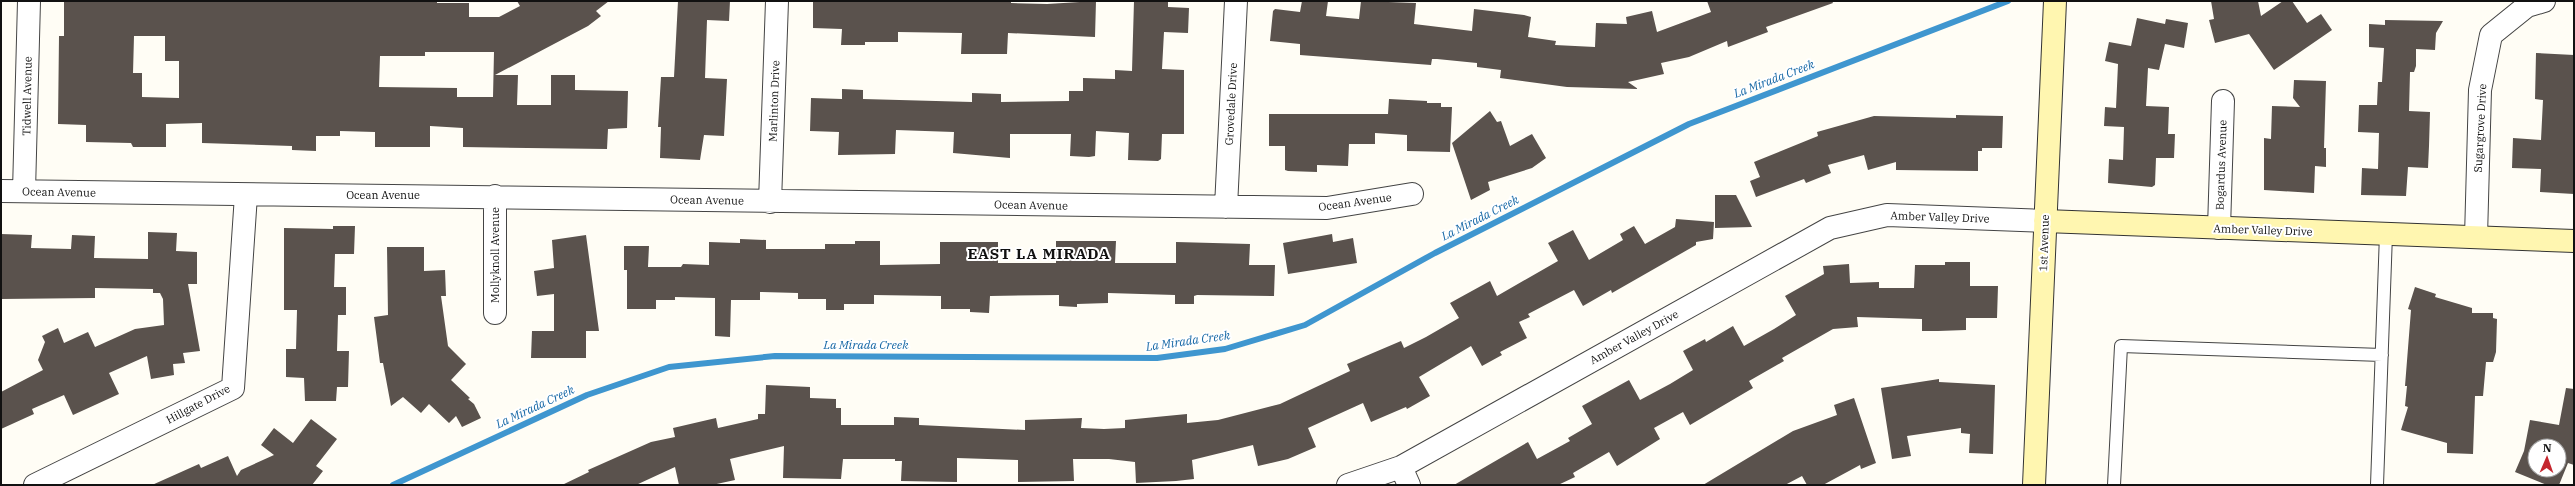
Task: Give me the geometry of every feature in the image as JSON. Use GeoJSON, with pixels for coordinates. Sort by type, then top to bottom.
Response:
{"type":"FeatureCollection","features":[{"type":"Feature","properties":{"kind":"street","name":"Tidwell Avenue"},"geometry":{"type":"LineString","coordinates":[[24,191],[29,1]]}},
{"type":"Feature","properties":{"kind":"street","name":"Marlinton Drive"},"geometry":{"type":"LineString","coordinates":[[770,202],[777,1]]}},
{"type":"Feature","properties":{"kind":"street","name":"Grovedale Drive"},"geometry":{"type":"LineString","coordinates":[[1226,207],[1236,1]]}},
{"type":"Feature","properties":{"kind":"street","name":"Sugargrove Drive"},"geometry":{"type":"LineString","coordinates":[[2476,237],[2480,90],[2491,35],[2527,6],[2544,1]]}},
{"type":"Feature","properties":{"kind":"street","name":"1st Avenue"},"geometry":{"type":"LineString","coordinates":[[2034,485],[2054,7]]}},
{"type":"Feature","properties":{"kind":"street","name":"Bogardus Avenue"},"geometry":{"type":"LineString","coordinates":[[2219,228],[2223,101]]}},
{"type":"Feature","properties":{"kind":"street","name":"Ocean Avenue"},"geometry":{"type":"LineString","coordinates":[[1,191],[246,195],[495,196],[770,202],[1327,208],[1412,194]]}},
{"type":"Feature","properties":{"kind":"street","name":"Hillgate Drive"},"geometry":{"type":"LineString","coordinates":[[35,485],[233,388],[246,195]]}},
{"type":"Feature","properties":{"kind":"street","name":"Mollyknoll Avenue"},"geometry":{"type":"LineString","coordinates":[[495,196],[495,313]]}},
{"type":"Feature","properties":{"kind":"street","name":"Amber Valley Drive"},"geometry":{"type":"LineString","coordinates":[[1348,485],[1405,476],[1830,228],[1887,215],[2574,241]]}},
{"type":"Feature","properties":{"kind":"lane"},"geometry":{"type":"LineString","coordinates":[[2377,485],[2386,234]]}},
{"type":"Feature","properties":{"kind":"lane"},"geometry":{"type":"LineString","coordinates":[[2114,485],[2121,346],[2382,355]]}},
{"type":"Feature","properties":{"kind":"building"},"geometry":{"type":"Polygon","coordinates":[[[64,1],[437,1],[437,3],[469,3],[469,17],[499,17],[520,6],[517,1],[609,1],[596,11],[601,16],[588,26],[495,75],[518,75],[517,105],[551,105],[551,75],[575,75],[575,90],[628,91],[627,128],[608,129],[607,149],[463,147],[463,128],[430,126],[430,147],[375,147],[375,132],[340,131],[340,136],[316,136],[316,151],[292,150],[292,146],[202,143],[202,123],[166,124],[166,147],[133,147],[131,143],[86,142],[86,125],[58,124],[59,36],[64,36],[64,1]],[[134,36],[133,73],[142,73],[142,97],[179,98],[179,61],[165,61],[165,36],[134,36]],[[425,52],[425,56],[380,56],[379,87],[457,88],[457,97],[493,97],[494,52],[425,52]]]}},
{"type":"Feature","properties":{"kind":"building"},"geometry":{"type":"Polygon","coordinates":[[[678,1],[730,1],[729,21],[707,20],[705,78],[727,79],[724,136],[704,135],[700,160],[660,158],[661,127],[658,127],[661,77],[674,77],[678,1]]]}},
{"type":"Feature","properties":{"kind":"building"},"geometry":{"type":"Polygon","coordinates":[[[813,1],[1011,1],[1011,3],[1047,4],[1096,1],[1095,37],[1008,33],[1007,54],[961,54],[962,33],[898,32],[898,42],[865,42],[865,45],[841,45],[842,29],[813,28],[813,1]]]}},
{"type":"Feature","properties":{"kind":"building"},"geometry":{"type":"Polygon","coordinates":[[[1134,1],[1168,1],[1168,7],[1189,8],[1188,33],[1164,32],[1162,69],[1184,70],[1184,134],[1162,134],[1161,159],[1158,161],[1128,160],[1129,133],[1096,131],[1095,156],[1089,157],[1070,156],[1071,134],[1010,134],[1010,158],[953,153],[954,132],[896,130],[895,154],[838,155],[839,132],[810,131],[811,98],[842,99],[842,89],[863,90],[863,99],[972,102],[972,93],[1001,94],[1001,102],[1069,101],[1069,91],[1083,91],[1083,78],[1115,79],[1115,70],[1132,71],[1134,1]]]}},
{"type":"Feature","properties":{"kind":"building"},"geometry":{"type":"Polygon","coordinates":[[[1302,1],[1328,1],[1326,16],[1359,19],[1361,1],[1416,3],[1414,24],[1472,31],[1474,9],[1524,15],[1531,17],[1528,37],[1556,41],[1555,45],[1595,47],[1596,23],[1627,24],[1626,17],[1652,11],[1657,32],[1711,12],[1707,1],[1832,1],[1833,3],[1766,27],[1768,32],[1728,47],[1727,41],[1689,57],[1661,63],[1664,74],[1628,82],[1638,89],[1567,87],[1500,78],[1501,70],[1477,67],[1477,63],[1432,59],[1431,65],[1300,55],[1300,44],[1270,41],[1273,11],[1275,9],[1300,12],[1302,1]]]}},
{"type":"Feature","properties":{"kind":"building"},"geometry":{"type":"Polygon","coordinates":[[[2211,1],[2258,1],[2261,16],[2283,1],[2292,1],[2307,23],[2321,14],[2332,30],[2274,70],[2249,34],[2215,43],[2209,20],[2214,19],[2211,1]]]}},
{"type":"Feature","properties":{"kind":"building"},"geometry":{"type":"Polygon","coordinates":[[[2137,18],[2165,24],[2166,19],[2188,23],[2184,48],[2165,44],[2159,70],[2148,68],[2146,106],[2169,107],[2168,134],[2175,134],[2174,158],[2156,158],[2155,185],[2152,187],[2108,183],[2109,159],[2123,160],[2124,127],[2104,126],[2105,107],[2116,108],[2118,64],[2105,61],[2109,42],[2131,46],[2137,18]]]}},
{"type":"Feature","properties":{"kind":"building"},"geometry":{"type":"Polygon","coordinates":[[[2385,20],[2443,21],[2436,33],[2435,50],[2416,49],[2416,66],[2414,72],[2410,72],[2409,111],[2430,112],[2429,146],[2428,168],[2408,167],[2406,196],[2361,195],[2362,168],[2378,169],[2379,133],[2358,132],[2359,105],[2377,105],[2378,82],[2382,82],[2384,48],[2369,47],[2369,24],[2385,25],[2385,20]]]}},
{"type":"Feature","properties":{"kind":"building"},"geometry":{"type":"Polygon","coordinates":[[[2536,53],[2574,55],[2574,194],[2540,192],[2541,169],[2512,168],[2513,138],[2541,140],[2543,100],[2535,99],[2536,53]]]}},
{"type":"Feature","properties":{"kind":"building"},"geometry":{"type":"Polygon","coordinates":[[[2294,80],[2326,81],[2324,148],[2326,148],[2326,167],[2315,166],[2314,193],[2264,190],[2264,138],[2271,139],[2272,106],[2300,107],[2293,98],[2294,80]]]}},
{"type":"Feature","properties":{"kind":"building"},"geometry":{"type":"Polygon","coordinates":[[[1389,99],[1427,101],[1427,103],[1441,103],[1441,107],[1452,107],[1450,152],[1407,151],[1407,135],[1375,133],[1375,144],[1349,144],[1348,166],[1317,165],[1317,172],[1285,170],[1285,146],[1269,146],[1269,114],[1388,114],[1389,99]]]}},
{"type":"Feature","properties":{"kind":"building"},"geometry":{"type":"Polygon","coordinates":[[[1490,111],[1497,122],[1501,121],[1510,146],[1532,134],[1546,158],[1532,168],[1488,182],[1490,190],[1471,200],[1452,143],[1490,111]]]}},
{"type":"Feature","properties":{"kind":"building"},"geometry":{"type":"Polygon","coordinates":[[[1956,115],[2003,116],[2002,148],[1982,148],[1982,151],[1978,151],[1978,171],[1896,170],[1896,162],[1868,170],[1864,155],[1828,165],[1831,173],[1806,183],[1804,179],[1756,197],[1750,181],[1760,177],[1754,162],[1818,136],[1817,132],[1874,116],[1956,118],[1956,115]]]}},
{"type":"Feature","properties":{"kind":"building"},"geometry":{"type":"Polygon","coordinates":[[[1715,195],[1736,195],[1752,227],[1715,228],[1715,195]]]}},
{"type":"Feature","properties":{"kind":"building"},"geometry":{"type":"Polygon","coordinates":[[[1676,219],[1714,222],[1713,239],[1696,242],[1696,245],[1612,293],[1611,290],[1583,306],[1574,290],[1528,314],[1530,317],[1519,322],[1527,338],[1500,352],[1502,355],[1482,366],[1471,346],[1419,377],[1430,396],[1407,409],[1406,407],[1371,422],[1363,403],[1308,428],[1316,447],[1288,459],[1258,466],[1253,445],[1192,460],[1194,479],[1136,483],[1135,462],[1109,459],[1073,459],[1074,481],[1018,482],[1018,460],[957,458],[957,482],[901,481],[902,461],[895,461],[895,459],[843,459],[841,479],[783,478],[784,446],[730,459],[735,480],[712,485],[679,485],[675,467],[636,485],[562,485],[589,472],[588,470],[651,442],[675,437],[673,428],[716,418],[718,428],[758,419],[758,414],[765,414],[766,385],[810,387],[810,398],[836,399],[836,408],[841,408],[841,425],[894,425],[894,417],[919,418],[919,425],[1025,430],[1025,420],[1082,418],[1081,428],[1104,429],[1125,428],[1125,420],[1187,414],[1187,423],[1218,420],[1280,404],[1350,371],[1347,364],[1401,341],[1404,348],[1426,337],[1459,318],[1450,303],[1490,281],[1497,296],[1558,261],[1548,243],[1573,230],[1589,260],[1623,240],[1620,234],[1634,226],[1645,244],[1675,227],[1676,219]]]}},
{"type":"Feature","properties":{"kind":"building"},"geometry":{"type":"Polygon","coordinates":[[[333,226],[355,226],[354,254],[335,254],[334,287],[346,287],[346,315],[338,315],[337,351],[349,351],[348,387],[337,387],[336,401],[305,401],[304,378],[286,377],[286,349],[296,349],[297,310],[284,310],[284,228],[333,229],[333,226]]]}},
{"type":"Feature","properties":{"kind":"building"},"geometry":{"type":"Polygon","coordinates":[[[148,232],[177,233],[176,251],[197,252],[197,284],[188,284],[200,351],[183,353],[185,363],[173,364],[174,375],[151,379],[147,356],[109,373],[119,394],[73,415],[64,395],[32,409],[34,414],[1,429],[1,392],[43,370],[38,360],[45,342],[42,336],[58,328],[64,343],[88,332],[95,347],[135,329],[164,325],[163,299],[160,293],[153,293],[153,289],[95,288],[95,298],[1,299],[1,234],[32,235],[31,248],[71,249],[72,235],[95,236],[94,258],[148,259],[148,232]]]}},
{"type":"Feature","properties":{"kind":"building"},"geometry":{"type":"Polygon","coordinates":[[[1332,234],[1333,242],[1353,238],[1357,263],[1288,274],[1283,243],[1332,234]]]}},
{"type":"Feature","properties":{"kind":"building"},"geometry":{"type":"Polygon","coordinates":[[[586,235],[599,331],[586,331],[586,358],[531,358],[532,331],[554,331],[554,294],[537,296],[534,271],[554,268],[552,240],[586,235]]]}},
{"type":"Feature","properties":{"kind":"building"},"geometry":{"type":"Polygon","coordinates":[[[740,239],[766,240],[766,249],[825,249],[825,244],[855,244],[855,241],[880,241],[880,265],[940,264],[940,242],[998,242],[998,263],[1056,263],[1056,241],[1116,241],[1115,263],[1176,263],[1176,242],[1250,244],[1249,265],[1275,265],[1274,296],[1197,295],[1194,296],[1194,304],[1175,304],[1175,295],[1108,293],[1108,303],[1077,304],[1077,307],[1059,306],[1059,295],[990,296],[989,313],[970,312],[970,309],[941,309],[941,296],[874,295],[874,304],[844,304],[844,310],[826,310],[826,299],[798,299],[798,293],[760,292],[760,300],[731,300],[730,337],[715,336],[715,298],[675,297],[675,300],[656,300],[656,309],[627,309],[627,270],[624,270],[624,246],[649,246],[648,267],[681,267],[683,264],[709,265],[709,242],[740,243],[740,239]]]}},
{"type":"Feature","properties":{"kind":"building"},"geometry":{"type":"Polygon","coordinates":[[[387,247],[424,247],[424,271],[445,270],[446,296],[441,296],[448,346],[466,364],[451,380],[470,398],[468,399],[474,404],[481,418],[462,427],[456,416],[449,423],[429,404],[421,413],[403,397],[391,406],[383,363],[380,363],[374,317],[388,315],[387,247]]]}},
{"type":"Feature","properties":{"kind":"building"},"geometry":{"type":"Polygon","coordinates":[[[1945,262],[1970,262],[1970,286],[1998,286],[1997,318],[1966,318],[1966,330],[1922,331],[1922,319],[1857,317],[1858,327],[1833,329],[1782,358],[1784,361],[1749,381],[1753,388],[1690,425],[1683,412],[1654,428],[1660,439],[1617,466],[1609,452],[1573,473],[1575,477],[1558,485],[1454,485],[1528,442],[1537,459],[1570,441],[1568,438],[1592,424],[1582,406],[1629,380],[1640,400],[1670,384],[1693,370],[1683,351],[1705,339],[1706,342],[1733,326],[1744,346],[1774,329],[1796,315],[1785,296],[1824,274],[1823,266],[1849,264],[1850,283],[1879,282],[1879,288],[1914,288],[1915,265],[1945,265],[1945,262]]]}},
{"type":"Feature","properties":{"kind":"building"},"geometry":{"type":"Polygon","coordinates":[[[2415,287],[2436,294],[2435,297],[2472,308],[2472,313],[2493,313],[2493,318],[2497,319],[2496,352],[2493,362],[2486,362],[2483,396],[2475,396],[2473,454],[2447,453],[2447,443],[2401,430],[2408,407],[2405,406],[2407,386],[2405,386],[2411,310],[2408,309],[2415,287]]]}},
{"type":"Feature","properties":{"kind":"building"},"geometry":{"type":"Polygon","coordinates":[[[1939,379],[1939,382],[1995,385],[1993,454],[1969,453],[1970,434],[1961,433],[1961,428],[1907,436],[1911,456],[1892,459],[1881,388],[1939,379]]]}},
{"type":"Feature","properties":{"kind":"building"},"geometry":{"type":"Polygon","coordinates":[[[2566,388],[2574,389],[2574,465],[2568,463],[2567,465],[2567,438],[2527,438],[2527,477],[2515,472],[2524,451],[2530,420],[2559,425],[2566,388]]]}},
{"type":"Feature","properties":{"kind":"building"},"geometry":{"type":"Polygon","coordinates":[[[1854,398],[1876,463],[1861,469],[1860,465],[1823,485],[1807,485],[1802,476],[1785,485],[1703,485],[1793,431],[1837,415],[1834,405],[1854,398]]]}},
{"type":"Feature","properties":{"kind":"building"},"geometry":{"type":"Polygon","coordinates":[[[311,419],[337,439],[316,466],[323,471],[312,485],[152,485],[199,464],[201,468],[228,456],[237,476],[241,470],[274,455],[261,445],[274,428],[293,443],[311,419]]]}},
{"type":"Feature","properties":{"kind":"building"},"geometry":{"type":"Polygon","coordinates":[[[2530,478],[2562,478],[2559,485],[2547,485],[2530,478]]]}},
{"type":"Feature","properties":{"kind":"waterway","name":"La Mirada Creek"},"geometry":{"type":"LineString","coordinates":[[393,485],[587,395],[669,367],[775,356],[1157,358],[1225,349],[1305,325],[1435,253],[1689,124],[2008,1]]}},
{"type":"Feature","properties":{"kind":"district","name":"EAST LA MIRADA"},"geometry":{"type":"Point","coordinates":[1039,254]}}]}
